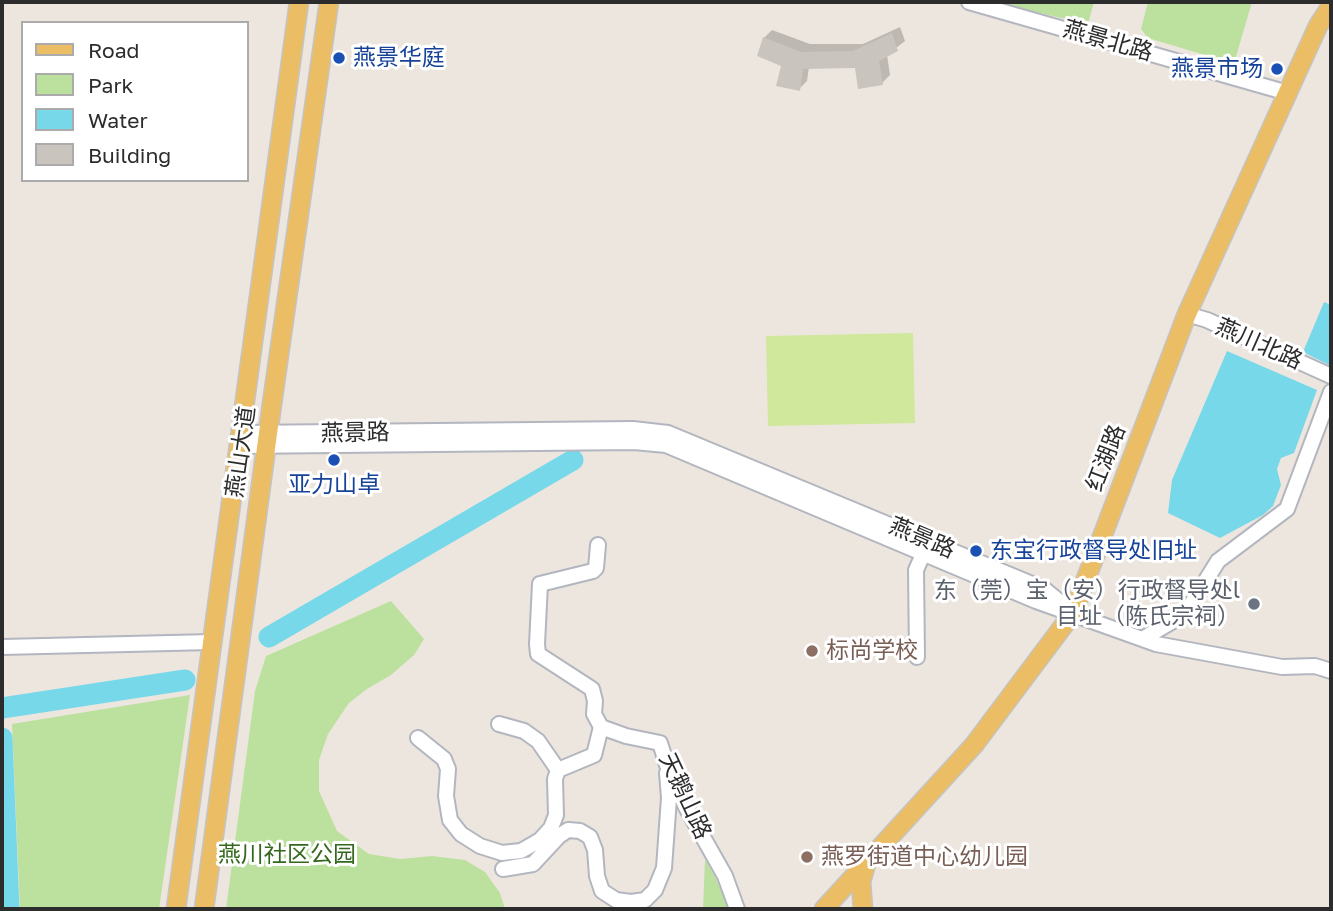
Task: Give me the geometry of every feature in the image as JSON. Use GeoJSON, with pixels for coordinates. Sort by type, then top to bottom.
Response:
{"type":"FeatureCollection","features":[{"type":"Feature","properties":{"kind":"main road","name":"燕山大道"},"geometry":{"type":"LineString","coordinates":[[176,909],[299,2]]}},
{"type":"Feature","properties":{"kind":"main road","name":"燕山大道"},"geometry":{"type":"LineString","coordinates":[[204,909],[329,2]]}},
{"type":"Feature","properties":{"kind":"main road","name":"红湖路"},"geometry":{"type":"LineString","coordinates":[[1318,26],[1324,2]]}},
{"type":"Feature","properties":{"kind":"main road","name":"红湖路"},"geometry":{"type":"LineString","coordinates":[[824,909],[974,745],[1073,613],[1187,314],[1318,26],[1331,6]]}},
{"type":"Feature","properties":{"kind":"main road","name":"红湖路"},"geometry":{"type":"LineString","coordinates":[[836,909],[867,860]]}},
{"type":"Feature","properties":{"kind":"main road"},"geometry":{"type":"LineString","coordinates":[[863,909],[861,882],[867,860]]}},
{"type":"Feature","properties":{"kind":"street","name":"燕景北路"},"geometry":{"type":"LineString","coordinates":[[969,2],[1288,93]]}},
{"type":"Feature","properties":{"kind":"street","name":"燕川北路"},"geometry":{"type":"LineString","coordinates":[[1187,314],[1207,320],[1331,376]]}},
{"type":"Feature","properties":{"kind":"street"},"geometry":{"type":"LineString","coordinates":[[1144,638],[1185,614],[1218,561],[1287,509],[1331,392]]}},
{"type":"Feature","properties":{"kind":"street","name":"燕景路"},"geometry":{"type":"LineString","coordinates":[[267,440],[633,429],[668,433],[1044,589],[1073,613]]}},
{"type":"Feature","properties":{"kind":"street","name":"燕景路"},"geometry":{"type":"LineString","coordinates":[[239,440],[656,443],[685,452],[1036,601],[1073,613]]}},
{"type":"Feature","properties":{"kind":"street"},"geometry":{"type":"LineString","coordinates":[[418,738],[444,759],[448,769],[446,796],[450,820],[461,834],[480,846],[502,853],[521,851],[540,841],[551,828],[556,815],[555,779],[558,771],[594,755],[601,727],[594,714],[592,689],[538,654],[540,584],[593,571],[596,568],[598,545]]}},
{"type":"Feature","properties":{"kind":"street"},"geometry":{"type":"LineString","coordinates":[[917,657],[916,570],[924,552]]}},
{"type":"Feature","properties":{"kind":"street"},"geometry":{"type":"LineString","coordinates":[[1073,613],[1156,644],[1282,667],[1315,667],[1331,671]]}},
{"type":"Feature","properties":{"kind":"street"},"geometry":{"type":"LineString","coordinates":[[2,647],[212,642]]}},
{"type":"Feature","properties":{"kind":"street"},"geometry":{"type":"LineString","coordinates":[[499,724],[524,731],[538,741],[558,771]]}},
{"type":"Feature","properties":{"kind":"street","name":"天鹅山路"},"geometry":{"type":"LineString","coordinates":[[601,727],[660,743],[667,765],[724,876],[737,909]]}},
{"type":"Feature","properties":{"kind":"street"},"geometry":{"type":"LineString","coordinates":[[503,869],[533,864],[559,836],[568,831],[580,831],[590,837],[602,891],[616,900],[645,900],[655,890],[664,868],[667,765]]}},
{"type":"Feature","properties":{"kind":"green space"},"geometry":{"type":"Polygon","coordinates":[[[992,2],[1094,2],[1088,24],[992,2]]]}},
{"type":"Feature","properties":{"kind":"green space"},"geometry":{"type":"Polygon","coordinates":[[[1148,2],[1252,2],[1235,60],[1228,62],[1148,38],[1141,29],[1148,2]]]}},
{"type":"Feature","properties":{"kind":"green space"},"geometry":{"type":"Polygon","coordinates":[[[913,333],[915,423],[768,426],[766,336],[913,333]]]}},
{"type":"Feature","properties":{"kind":"green space","name":"燕川社区公园"},"geometry":{"type":"Polygon","coordinates":[[[391,601],[424,639],[414,655],[391,675],[349,703],[328,734],[319,760],[319,791],[337,831],[369,854],[400,859],[432,856],[465,860],[485,872],[500,893],[505,909],[226,909],[255,691],[266,656],[391,601]]]}},
{"type":"Feature","properties":{"kind":"green space"},"geometry":{"type":"Polygon","coordinates":[[[190,695],[159,909],[20,909],[12,724],[190,695]]]}},
{"type":"Feature","properties":{"kind":"green space"},"geometry":{"type":"Polygon","coordinates":[[[705,859],[715,877],[730,909],[703,909],[705,859]]]}},
{"type":"Feature","properties":{"kind":"water"},"geometry":{"type":"Polygon","coordinates":[[[1324,302],[1331,305],[1331,366],[1303,352],[1324,302]]]}},
{"type":"Feature","properties":{"kind":"water"},"geometry":{"type":"Polygon","coordinates":[[[1227,351],[1317,390],[1294,453],[1281,458],[1277,469],[1281,485],[1273,506],[1263,515],[1220,538],[1168,513],[1172,480],[1227,351]]]}},
{"type":"Feature","properties":{"kind":"building"},"geometry":{"type":"Polygon","coordinates":[[[892,33],[898,51],[879,61],[883,85],[858,89],[855,68],[803,69],[800,91],[776,86],[781,66],[757,56],[763,37],[801,52],[853,51],[892,33]]]}},
{"type":"Feature","properties":{"kind":"waterway"},"geometry":{"type":"LineString","coordinates":[[269,637],[573,460]]}},
{"type":"Feature","properties":{"kind":"waterway"},"geometry":{"type":"LineString","coordinates":[[2,708],[185,680]]}},
{"type":"Feature","properties":{"kind":"waterway"},"geometry":{"type":"LineString","coordinates":[[2,738],[9,909]]}},
{"type":"Feature","properties":{"kind":"place","name":"燕景华庭"},"geometry":{"type":"Point","coordinates":[339,58]}},
{"type":"Feature","properties":{"kind":"place","name":"燕景市场"},"geometry":{"type":"Point","coordinates":[1277,69]}},
{"type":"Feature","properties":{"kind":"place","name":"亚力山卓"},"geometry":{"type":"Point","coordinates":[334,460]}},
{"type":"Feature","properties":{"kind":"place","name":"东宝行政督导处旧址"},"geometry":{"type":"Point","coordinates":[976,551]}},
{"type":"Feature","properties":{"kind":"place","name":"东（莞）宝（安）行政督导处l 目址（陈氏宗祠）"},"geometry":{"type":"Point","coordinates":[1254,604]}},
{"type":"Feature","properties":{"kind":"place","name":"标尚学校"},"geometry":{"type":"Point","coordinates":[812,651]}},
{"type":"Feature","properties":{"kind":"place","name":"燕罗街道中心幼儿园"},"geometry":{"type":"Point","coordinates":[807,857]}}]}
